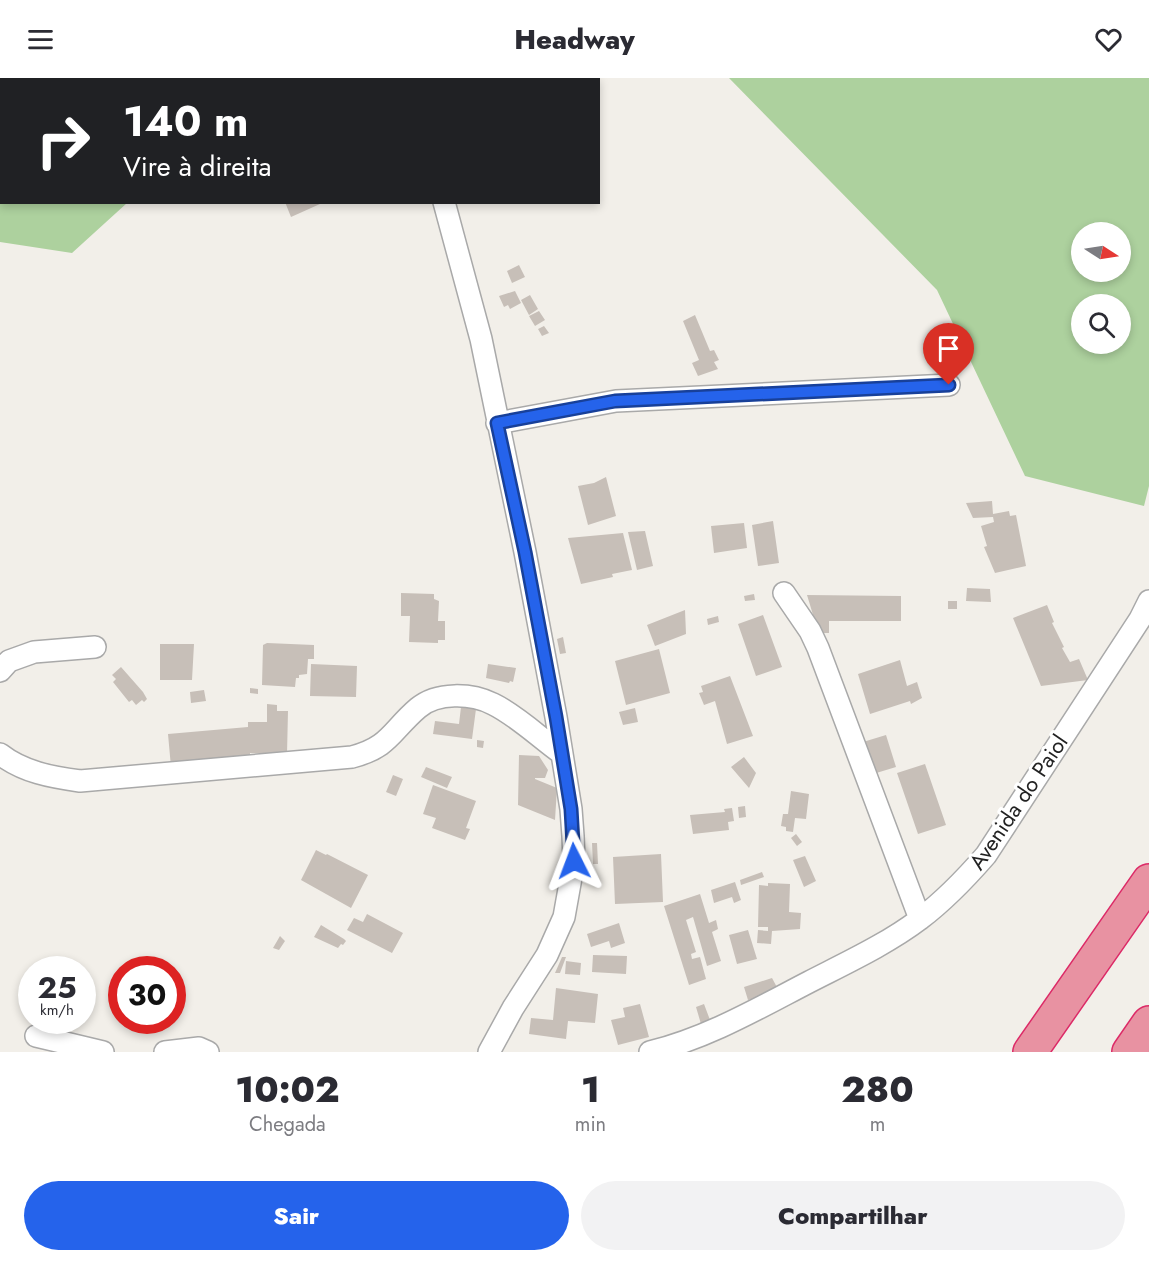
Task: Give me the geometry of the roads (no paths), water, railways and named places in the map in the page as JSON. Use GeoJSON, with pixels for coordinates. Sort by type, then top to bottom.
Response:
{"type":"FeatureCollection","features":[{"type":"Feature","properties":{"kind":"highway"},"geometry":{"type":"LineString","coordinates":[[1030,1052],[1149,881]]}},
{"type":"Feature","properties":{"kind":"highway"},"geometry":{"type":"LineString","coordinates":[[1129,1052],[1149,1023]]}},
{"type":"Feature","properties":{"kind":"street"},"geometry":{"type":"LineString","coordinates":[[445,204],[481,339],[527,563],[571,809],[574,861],[564,917],[547,955],[513,1008],[489,1052]]}},
{"type":"Feature","properties":{"kind":"street"},"geometry":{"type":"LineString","coordinates":[[497,423],[615,401],[949,385]]}},
{"type":"Feature","properties":{"kind":"street"},"geometry":{"type":"LineString","coordinates":[[784,593],[810,631],[818,648],[920,919]]}},
{"type":"Feature","properties":{"kind":"street","name":"Avenida do Paiol"},"geometry":{"type":"LineString","coordinates":[[650,1052],[722,1027],[867,952],[920,919],[960,884],[986,855],[1140,619],[1149,601]]}},
{"type":"Feature","properties":{"kind":"street"},"geometry":{"type":"LineString","coordinates":[[0,671],[9,661],[34,652],[95,647]]}},
{"type":"Feature","properties":{"kind":"street"},"geometry":{"type":"LineString","coordinates":[[0,754],[13,764],[49,777],[80,781],[352,757],[368,753],[383,744],[417,709],[430,700],[449,696],[493,703],[561,753]]}},
{"type":"Feature","properties":{"kind":"street"},"geometry":{"type":"LineString","coordinates":[[36,1036],[103,1052]]}},
{"type":"Feature","properties":{"kind":"street"},"geometry":{"type":"LineString","coordinates":[[165,1052],[199,1048],[208,1052]]}}]}
